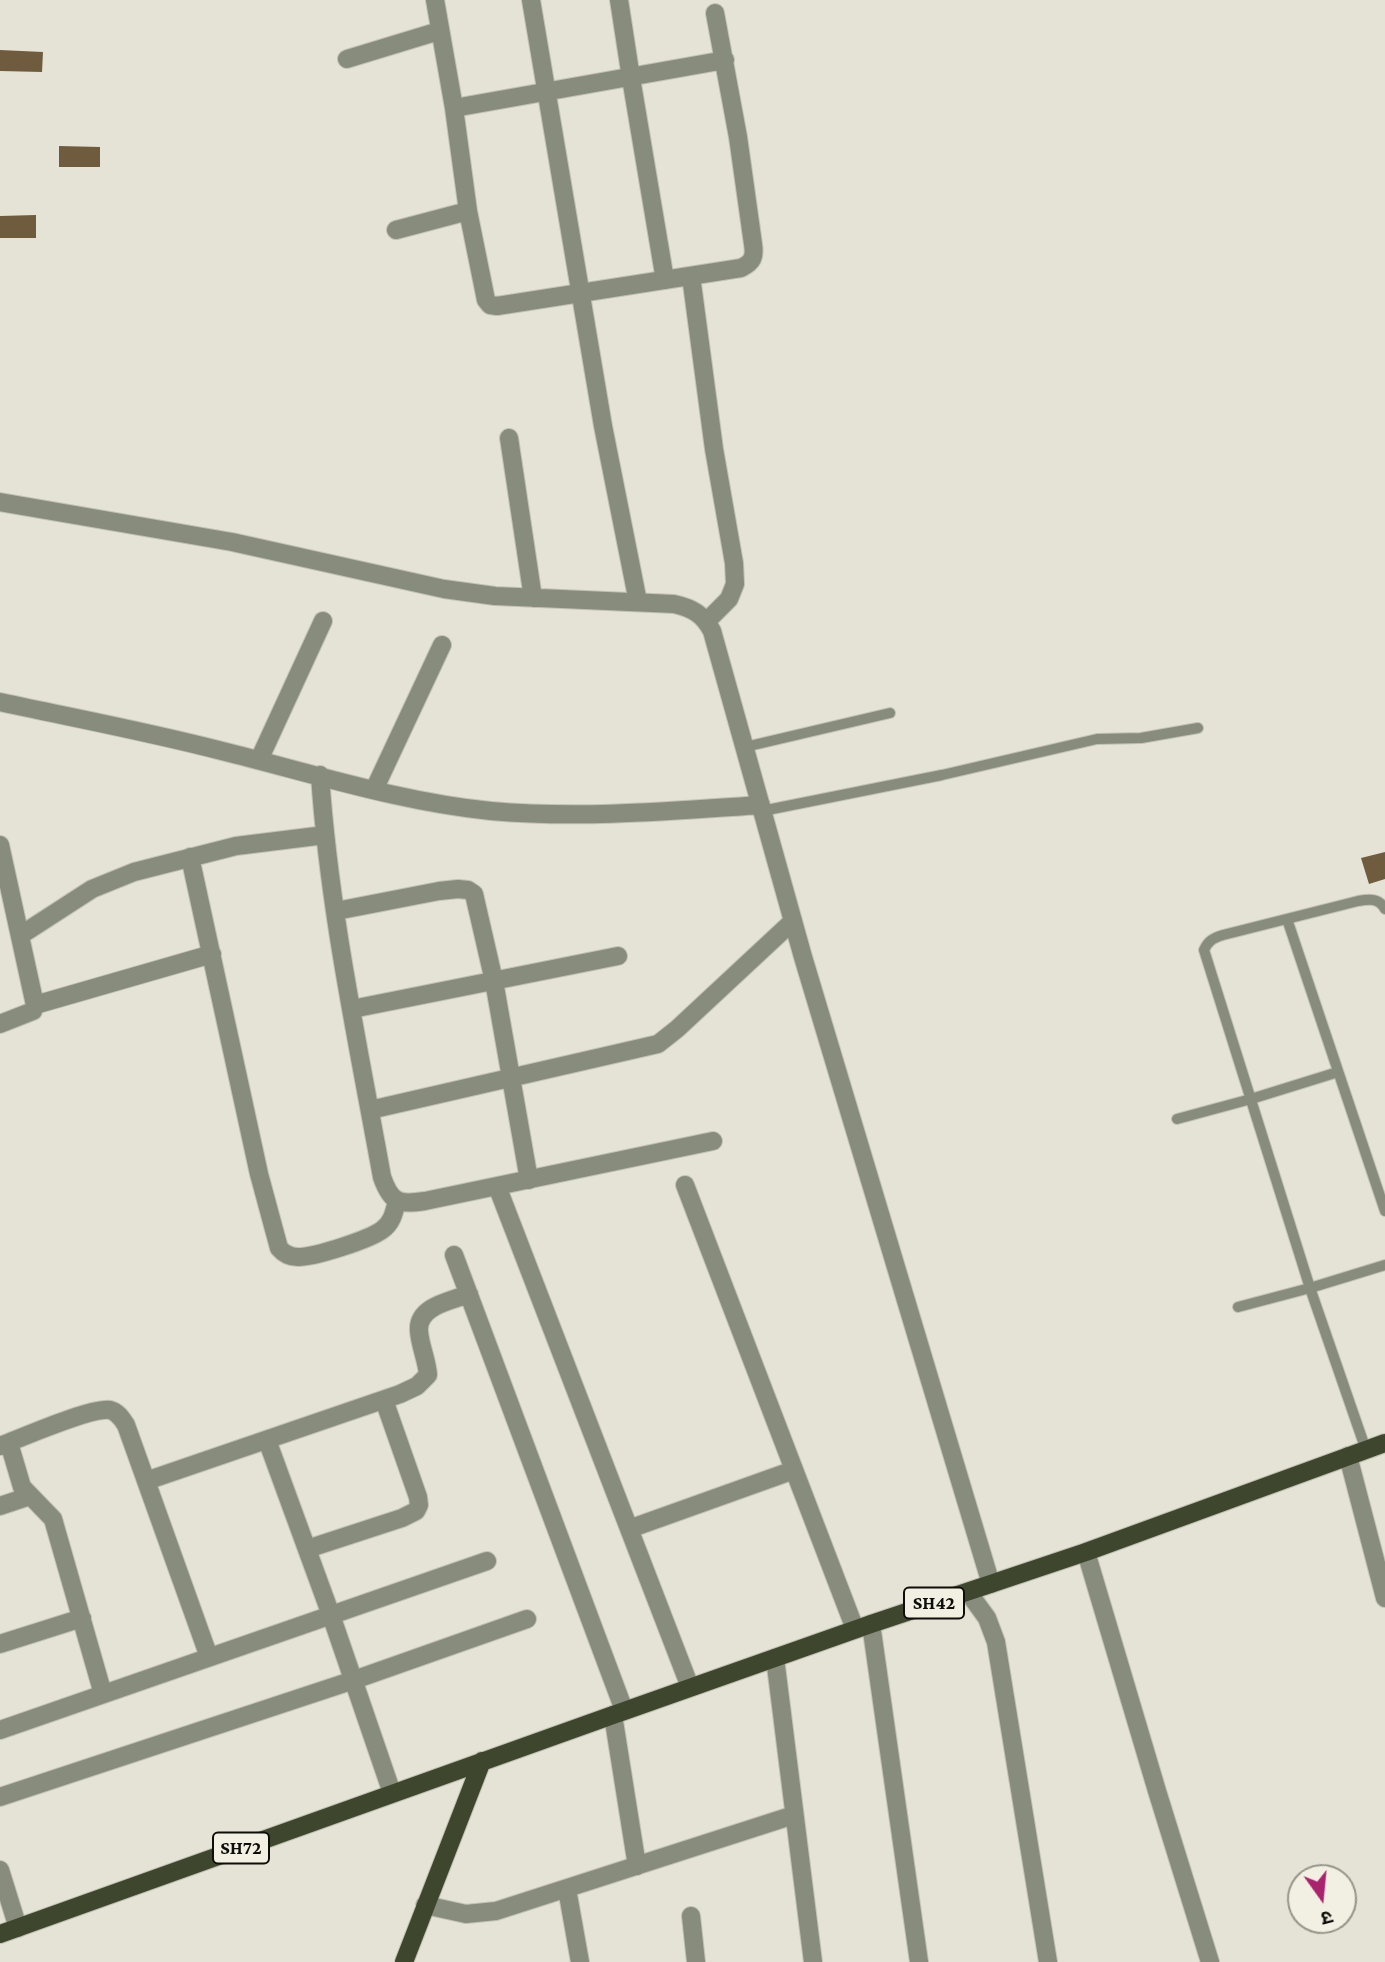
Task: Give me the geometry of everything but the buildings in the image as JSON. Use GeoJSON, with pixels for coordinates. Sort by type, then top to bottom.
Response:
{"type":"FeatureCollection","features":[{"type":"Feature","properties":{"kind":"main road","name":"SH42"},"geometry":{"type":"LineString","coordinates":[[482,1761],[863,1626],[1086,1552],[1385,1443]]}},
{"type":"Feature","properties":{"kind":"main road","name":"SH72"},"geometry":{"type":"LineString","coordinates":[[0,1934],[482,1761]]}},
{"type":"Feature","properties":{"kind":"main road"},"geometry":{"type":"LineString","coordinates":[[404,1962],[482,1761]]}},
{"type":"Feature","properties":{"kind":"street"},"geometry":{"type":"LineString","coordinates":[[435,0],[483,289],[490,305],[497,306],[741,268],[751,263],[754,255],[738,137],[715,13]]}},
{"type":"Feature","properties":{"kind":"street"},"geometry":{"type":"LineString","coordinates":[[531,0],[603,426],[638,602]]}},
{"type":"Feature","properties":{"kind":"street"},"geometry":{"type":"LineString","coordinates":[[619,0],[665,280]]}},
{"type":"Feature","properties":{"kind":"street"},"geometry":{"type":"LineString","coordinates":[[347,59],[439,31]]}},
{"type":"Feature","properties":{"kind":"street"},"geometry":{"type":"LineString","coordinates":[[454,108],[725,61]]}},
{"type":"Feature","properties":{"kind":"street"},"geometry":{"type":"LineString","coordinates":[[396,230],[468,211]]}},
{"type":"Feature","properties":{"kind":"street"},"geometry":{"type":"LineString","coordinates":[[691,276],[735,584],[729,599],[707,621]]}},
{"type":"Feature","properties":{"kind":"street"},"geometry":{"type":"LineString","coordinates":[[509,438],[533,598]]}},
{"type":"Feature","properties":{"kind":"street"},"geometry":{"type":"LineString","coordinates":[[0,502],[232,542],[444,589],[495,596],[674,604],[689,607],[707,621],[793,921],[991,1584]]}},
{"type":"Feature","properties":{"kind":"street"},"geometry":{"type":"LineString","coordinates":[[259,760],[323,621]]}},
{"type":"Feature","properties":{"kind":"street"},"geometry":{"type":"LineString","coordinates":[[374,790],[442,645]]}},
{"type":"Feature","properties":{"kind":"street"},"geometry":{"type":"LineString","coordinates":[[0,702],[197,744],[439,804],[490,811],[550,814],[761,808]]}},
{"type":"Feature","properties":{"kind":"street"},"geometry":{"type":"LineString","coordinates":[[320,775],[336,911],[382,1177],[388,1192],[397,1202],[408,1204],[425,1201],[713,1141]]}},
{"type":"Feature","properties":{"kind":"street"},"geometry":{"type":"LineString","coordinates":[[20,936],[80,896],[107,882],[236,846],[325,835]]}},
{"type":"Feature","properties":{"kind":"street"},"geometry":{"type":"LineString","coordinates":[[0,845],[35,1005],[33,1011],[0,1024]]}},
{"type":"Feature","properties":{"kind":"street"},"geometry":{"type":"LineString","coordinates":[[190,857],[259,1174],[279,1248],[290,1256],[307,1256],[369,1237],[389,1223],[397,1202]]}},
{"type":"Feature","properties":{"kind":"street"},"geometry":{"type":"LineString","coordinates":[[336,911],[439,891],[468,890],[474,894],[494,981],[529,1180]]}},
{"type":"Feature","properties":{"kind":"street"},"geometry":{"type":"LineString","coordinates":[[370,1110],[658,1044],[677,1030],[793,921]]}},
{"type":"Feature","properties":{"kind":"street"},"geometry":{"type":"LineString","coordinates":[[35,1005],[212,954]]}},
{"type":"Feature","properties":{"kind":"street"},"geometry":{"type":"LineString","coordinates":[[352,1009],[618,956]]}},
{"type":"Feature","properties":{"kind":"street"},"geometry":{"type":"LineString","coordinates":[[685,1185],[794,1470],[863,1626],[919,1962]]}},
{"type":"Feature","properties":{"kind":"street"},"geometry":{"type":"LineString","coordinates":[[497,1186],[690,1687]]}},
{"type":"Feature","properties":{"kind":"street"},"geometry":{"type":"LineString","coordinates":[[454,1255],[618,1712],[637,1866]]}},
{"type":"Feature","properties":{"kind":"street"},"geometry":{"type":"LineString","coordinates":[[146,1481],[417,1386],[428,1375],[418,1331],[420,1321],[431,1308],[469,1294]]}},
{"type":"Feature","properties":{"kind":"street"},"geometry":{"type":"LineString","coordinates":[[307,1549],[416,1511],[419,1505],[418,1497],[384,1399]]}},
{"type":"Feature","properties":{"kind":"street"},"geometry":{"type":"LineString","coordinates":[[103,1694],[53,1518],[22,1487],[4,1445],[72,1419],[110,1410],[119,1415],[126,1425],[209,1657]]}},
{"type":"Feature","properties":{"kind":"street"},"geometry":{"type":"LineString","coordinates":[[267,1440],[392,1793]]}},
{"type":"Feature","properties":{"kind":"street"},"geometry":{"type":"LineString","coordinates":[[1357,1453],[1385,1598]]}},
{"type":"Feature","properties":{"kind":"street"},"geometry":{"type":"LineString","coordinates":[[629,1529],[794,1470]]}},
{"type":"Feature","properties":{"kind":"street"},"geometry":{"type":"LineString","coordinates":[[0,1506],[30,1496]]}},
{"type":"Feature","properties":{"kind":"street"},"geometry":{"type":"LineString","coordinates":[[1086,1552],[1210,1962]]}},
{"type":"Feature","properties":{"kind":"street"},"geometry":{"type":"LineString","coordinates":[[0,1730],[487,1561]]}},
{"type":"Feature","properties":{"kind":"street"},"geometry":{"type":"LineString","coordinates":[[968,1592],[987,1618],[996,1642],[1048,1962]]}},
{"type":"Feature","properties":{"kind":"street"},"geometry":{"type":"LineString","coordinates":[[0,1644],[82,1618]]}},
{"type":"Feature","properties":{"kind":"street"},"geometry":{"type":"LineString","coordinates":[[0,1797],[354,1680],[527,1619]]}},
{"type":"Feature","properties":{"kind":"street"},"geometry":{"type":"LineString","coordinates":[[775,1658],[813,1962]]}},
{"type":"Feature","properties":{"kind":"street"},"geometry":{"type":"LineString","coordinates":[[425,1905],[466,1914],[506,1908],[794,1815]]}},
{"type":"Feature","properties":{"kind":"street"},"geometry":{"type":"LineString","coordinates":[[0,1870],[18,1928]]}},
{"type":"Feature","properties":{"kind":"street"},"geometry":{"type":"LineString","coordinates":[[567,1889],[580,1962]]}},
{"type":"Feature","properties":{"kind":"street"},"geometry":{"type":"LineString","coordinates":[[691,1916],[696,1962]]}},
{"type":"Feature","properties":{"kind":"lane"},"geometry":{"type":"LineString","coordinates":[[744,747],[890,713]]}},
{"type":"Feature","properties":{"kind":"lane"},"geometry":{"type":"LineString","coordinates":[[761,808],[954,773],[1097,739],[1141,738],[1198,728]]}},
{"type":"Feature","properties":{"kind":"lane"},"geometry":{"type":"LineString","coordinates":[[1357,1453],[1310,1288],[1204,950],[1207,943],[1213,939],[1367,900],[1381,903],[1385,909]]}},
{"type":"Feature","properties":{"kind":"lane"},"geometry":{"type":"LineString","coordinates":[[1287,919],[1385,1211]]}},
{"type":"Feature","properties":{"kind":"lane"},"geometry":{"type":"LineString","coordinates":[[1177,1119],[1338,1072]]}},
{"type":"Feature","properties":{"kind":"lane"},"geometry":{"type":"LineString","coordinates":[[1238,1307],[1385,1265]]}}]}
